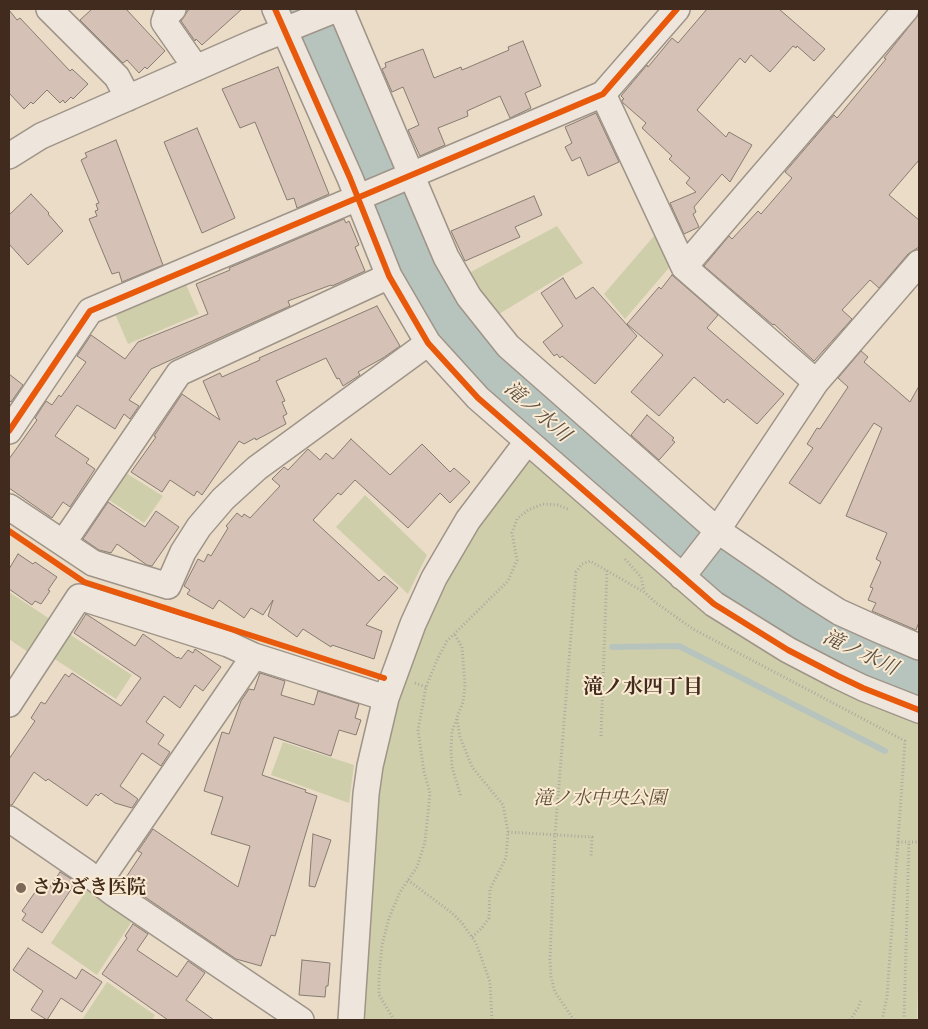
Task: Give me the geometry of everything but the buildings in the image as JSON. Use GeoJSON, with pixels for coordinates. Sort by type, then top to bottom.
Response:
{"type":"FeatureCollection","features":[{"type":"Feature","properties":{"kind":"street"},"geometry":{"type":"LineString","coordinates":[[49,9],[117,77],[128,98]]}},
{"type":"Feature","properties":{"kind":"street"},"geometry":{"type":"LineString","coordinates":[[173,9],[166,16],[164,22],[196,68]]}},
{"type":"Feature","properties":{"kind":"street"},"geometry":{"type":"LineString","coordinates":[[9,431],[90,310],[603,94],[677,9]]}},
{"type":"Feature","properties":{"kind":"street"},"geometry":{"type":"LineString","coordinates":[[684,267],[906,9]]}},
{"type":"Feature","properties":{"kind":"street"},"geometry":{"type":"LineString","coordinates":[[914,9],[919,13]]}},
{"type":"Feature","properties":{"kind":"street"},"geometry":{"type":"LineString","coordinates":[[9,156],[41,136],[311,16]]}},
{"type":"Feature","properties":{"kind":"street"},"geometry":{"type":"LineString","coordinates":[[311,16],[384,187],[446,257],[469,297],[508,346],[700,554],[714,604],[788,650],[863,688],[919,710]]}},
{"type":"Feature","properties":{"kind":"street"},"geometry":{"type":"LineString","coordinates":[[311,16],[350,178],[384,187]]}},
{"type":"Feature","properties":{"kind":"street"},"geometry":{"type":"LineString","coordinates":[[603,94],[684,267],[816,382]]}},
{"type":"Feature","properties":{"kind":"street"},"geometry":{"type":"LineString","coordinates":[[384,187],[389,276],[428,343],[478,398],[527,442],[700,554],[809,593],[839,612],[919,647]]}},
{"type":"Feature","properties":{"kind":"street"},"geometry":{"type":"LineString","coordinates":[[700,554],[816,382],[919,263]]}},
{"type":"Feature","properties":{"kind":"street"},"geometry":{"type":"LineString","coordinates":[[63,543],[179,373],[389,276]]}},
{"type":"Feature","properties":{"kind":"street"},"geometry":{"type":"LineString","coordinates":[[9,507],[93,563],[168,586],[183,552],[199,527],[223,499],[257,468],[428,343]]}},
{"type":"Feature","properties":{"kind":"street"},"geometry":{"type":"LineString","coordinates":[[351,1020],[366,794],[370,766],[386,698],[413,624],[434,578],[468,520],[527,442]]}},
{"type":"Feature","properties":{"kind":"street"},"geometry":{"type":"LineString","coordinates":[[9,704],[79,597],[228,644],[254,656],[386,698]]}},
{"type":"Feature","properties":{"kind":"street"},"geometry":{"type":"LineString","coordinates":[[99,882],[254,656]]}},
{"type":"Feature","properties":{"kind":"street"},"geometry":{"type":"LineString","coordinates":[[9,819],[113,893],[301,1020]]}},
{"type":"Feature","properties":{"kind":"path"},"geometry":{"type":"LineString","coordinates":[[394,1020],[380,996],[379,977],[382,945],[389,918],[400,892],[417,868],[425,842],[430,793],[424,772],[418,730],[426,687],[437,660],[448,641],[508,581],[517,560],[512,533],[517,519],[528,510],[543,504],[558,505],[572,511]]}},
{"type":"Feature","properties":{"kind":"path"},"geometry":{"type":"LineString","coordinates":[[624,558],[641,577],[644,592]]}},
{"type":"Feature","properties":{"kind":"path"},"geometry":{"type":"LineString","coordinates":[[574,1020],[555,992],[551,977],[555,835],[576,572],[582,564],[590,561],[644,592],[693,629],[905,740],[887,997],[882,1020]]}},
{"type":"Feature","properties":{"kind":"path"},"geometry":{"type":"LineString","coordinates":[[601,736],[607,570]]}},
{"type":"Feature","properties":{"kind":"path"},"geometry":{"type":"LineString","coordinates":[[454,635],[462,647],[465,685],[463,702],[452,731],[451,748],[452,767],[461,797]]}},
{"type":"Feature","properties":{"kind":"path"},"geometry":{"type":"LineString","coordinates":[[457,719],[460,737],[472,767],[503,805],[508,832],[506,858],[490,889],[489,918],[472,937]]}},
{"type":"Feature","properties":{"kind":"path"},"geometry":{"type":"LineString","coordinates":[[508,832],[592,837],[591,857]]}},
{"type":"Feature","properties":{"kind":"path"},"geometry":{"type":"LineString","coordinates":[[898,842],[919,842]]}},
{"type":"Feature","properties":{"kind":"path"},"geometry":{"type":"LineString","coordinates":[[904,1020],[909,842]]}},
{"type":"Feature","properties":{"kind":"path"},"geometry":{"type":"LineString","coordinates":[[408,880],[452,913],[472,937],[490,982],[492,1020]]}},
{"type":"Feature","properties":{"kind":"path"},"geometry":{"type":"LineString","coordinates":[[850,1020],[861,1000]]}},
{"type":"Feature","properties":{"kind":"green space"},"geometry":{"type":"Polygon","coordinates":[[[557,226],[583,263],[494,317],[465,275],[557,226]]]}},
{"type":"Feature","properties":{"kind":"green space"},"geometry":{"type":"Polygon","coordinates":[[[659,230],[674,262],[625,319],[604,294],[659,230]]]}},
{"type":"Feature","properties":{"kind":"green space"},"geometry":{"type":"Polygon","coordinates":[[[183,278],[199,314],[128,344],[113,309],[183,278]]]}},
{"type":"Feature","properties":{"kind":"green space","name":"滝ノ水中央公園"},"geometry":{"type":"Polygon","coordinates":[[[522,459],[540,460],[622,535],[919,716],[919,953],[917,1020],[360,1020],[378,787],[394,702],[418,632],[455,561],[522,459]]]}},
{"type":"Feature","properties":{"kind":"green space"},"geometry":{"type":"Polygon","coordinates":[[[121,470],[163,496],[144,523],[103,496],[121,470]]]}},
{"type":"Feature","properties":{"kind":"green space"},"geometry":{"type":"Polygon","coordinates":[[[365,495],[427,555],[408,594],[336,527],[365,495]]]}},
{"type":"Feature","properties":{"kind":"green space"},"geometry":{"type":"Polygon","coordinates":[[[9,592],[53,621],[32,655],[9,639],[9,592]]]}},
{"type":"Feature","properties":{"kind":"green space"},"geometry":{"type":"Polygon","coordinates":[[[66,632],[132,675],[116,699],[50,656],[66,632]]]}},
{"type":"Feature","properties":{"kind":"green space"},"geometry":{"type":"Polygon","coordinates":[[[283,742],[354,765],[349,803],[271,775],[283,742]]]}},
{"type":"Feature","properties":{"kind":"green space"},"geometry":{"type":"Polygon","coordinates":[[[90,885],[134,918],[97,975],[51,943],[90,885]]]}},
{"type":"Feature","properties":{"kind":"green space"},"geometry":{"type":"Polygon","coordinates":[[[107,982],[155,1015],[152,1020],[82,1020],[107,982]]]}},
{"type":"Feature","properties":{"kind":"waterway","name":"滝ノ水川"},"geometry":{"type":"LineString","coordinates":[[309,9],[416,265],[438,304],[466,342],[500,379],[687,543],[733,579],[799,625],[919,680]]}},
{"type":"Feature","properties":{"kind":"waterway"},"geometry":{"type":"LineString","coordinates":[[612,647],[679,646],[885,751]]}},
{"type":"Feature","properties":{"kind":"cycle path"},"geometry":{"type":"LineString","coordinates":[[275,9],[350,178],[389,276],[428,343],[478,398],[714,604],[788,650],[838,676],[919,710]]}},
{"type":"Feature","properties":{"kind":"cycle path"},"geometry":{"type":"LineString","coordinates":[[9,431],[90,311],[603,94],[677,9]]}},
{"type":"Feature","properties":{"kind":"cycle path"},"geometry":{"type":"LineString","coordinates":[[9,531],[84,582],[384,678]]}},
{"type":"Feature","properties":{"kind":"place","name":"さかざき医院"},"geometry":{"type":"Point","coordinates":[21,888]}},
{"type":"Feature","properties":{"kind":"district","name":"滝ノ水四丁目"},"geometry":{"type":"Point","coordinates":[643,688]}}]}
